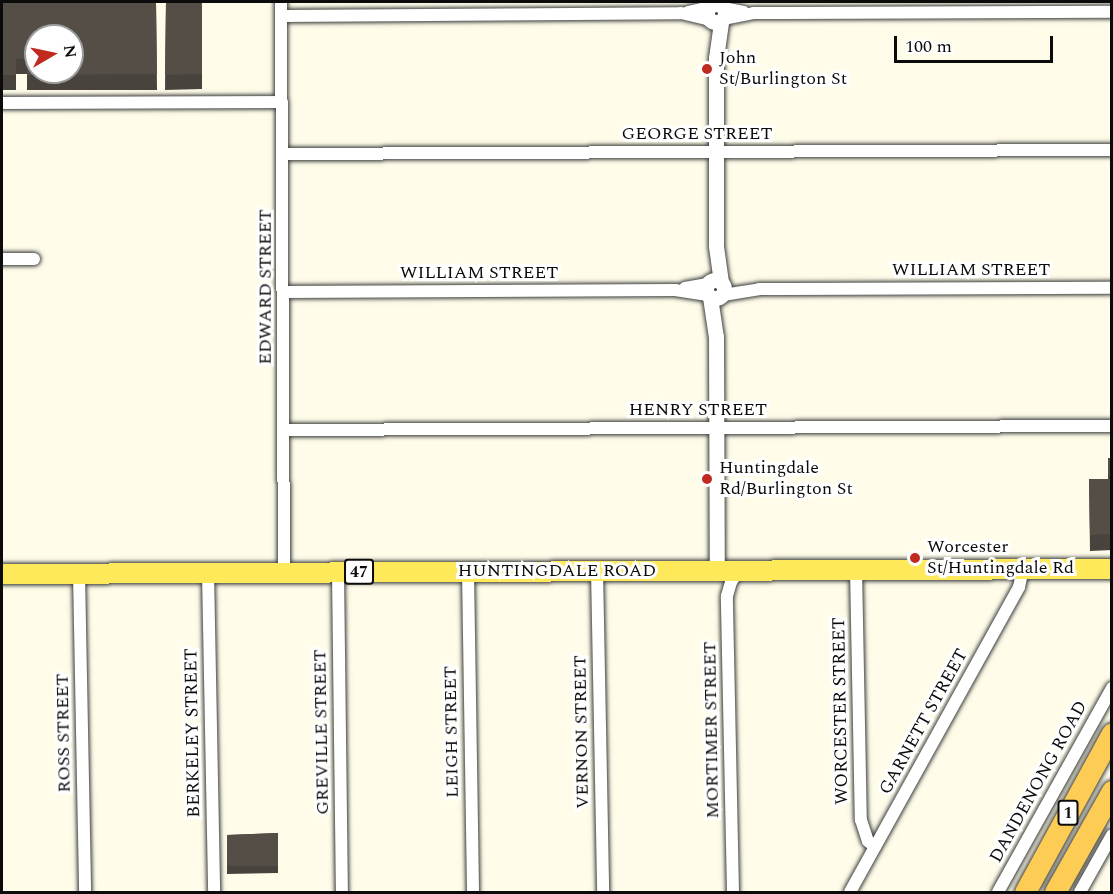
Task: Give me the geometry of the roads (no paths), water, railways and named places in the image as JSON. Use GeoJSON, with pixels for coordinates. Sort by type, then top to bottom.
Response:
{"type":"FeatureCollection","features":[{"type":"Feature","properties":{"kind":"highway","name":"1"},"geometry":{"type":"LineString","coordinates":[[1024,892],[1112,734]]}},
{"type":"Feature","properties":{"kind":"highway","name":"1"},"geometry":{"type":"LineString","coordinates":[[1055,892],[1112,792]]}},
{"type":"Feature","properties":{"kind":"main road","name":"HUNTINGDALE ROAD"},"geometry":{"type":"LineString","coordinates":[[2,573],[1112,568]]}},
{"type":"Feature","properties":{"kind":"street","name":"EDWARD STREET"},"geometry":{"type":"LineString","coordinates":[[281,2],[284,572]]}},
{"type":"Feature","properties":{"kind":"street"},"geometry":{"type":"LineString","coordinates":[[503,2],[504,15]]}},
{"type":"Feature","properties":{"kind":"street"},"geometry":{"type":"LineString","coordinates":[[282,15],[681,14],[716,11],[754,13],[1112,12]]}},
{"type":"Feature","properties":{"kind":"street"},"geometry":{"type":"LineString","coordinates":[[716,11],[717,570]]}},
{"type":"Feature","properties":{"kind":"street"},"geometry":{"type":"LineString","coordinates":[[2,103],[282,102]]}},
{"type":"Feature","properties":{"kind":"street","name":"GEORGE STREET"},"geometry":{"type":"LineString","coordinates":[[283,154],[1112,150]]}},
{"type":"Feature","properties":{"kind":"street"},"geometry":{"type":"LineString","coordinates":[[2,259],[34,259]]}},
{"type":"Feature","properties":{"kind":"street","name":"WILLIAM STREET"},"geometry":{"type":"LineString","coordinates":[[284,292],[1112,288]]}},
{"type":"Feature","properties":{"kind":"street","name":"HENRY STREET"},"geometry":{"type":"LineString","coordinates":[[285,430],[1112,426]]}},
{"type":"Feature","properties":{"kind":"street","name":"GARNETT STREET"},"geometry":{"type":"LineString","coordinates":[[850,892],[1019,587],[1023,568]]}},
{"type":"Feature","properties":{"kind":"street","name":"WORCESTER STREET"},"geometry":{"type":"LineString","coordinates":[[856,569],[861,819],[868,841],[875,847]]}},
{"type":"Feature","properties":{"kind":"street","name":"VERNON STREET"},"geometry":{"type":"LineString","coordinates":[[597,570],[603,892]]}},
{"type":"Feature","properties":{"kind":"street","name":"MORTIMER STREET"},"geometry":{"type":"LineString","coordinates":[[733,892],[727,596],[731,582],[739,570]]}},
{"type":"Feature","properties":{"kind":"street","name":"LEIGH STREET"},"geometry":{"type":"LineString","coordinates":[[468,571],[472,892]]}},
{"type":"Feature","properties":{"kind":"street","name":"BERKELEY STREET"},"geometry":{"type":"LineString","coordinates":[[208,572],[214,892]]}},
{"type":"Feature","properties":{"kind":"street","name":"GREVILLE STREET"},"geometry":{"type":"LineString","coordinates":[[338,572],[342,892]]}},
{"type":"Feature","properties":{"kind":"street","name":"ROSS STREET"},"geometry":{"type":"LineString","coordinates":[[79,573],[85,892]]}},
{"type":"Feature","properties":{"kind":"street","name":"DANDENONG ROAD"},"geometry":{"type":"LineString","coordinates":[[998,892],[1112,688]]}},
{"type":"Feature","properties":{"kind":"street"},"geometry":{"type":"LineString","coordinates":[[1080,892],[1112,835]]}},
{"type":"Feature","properties":{"kind":"place","name":"John St/Burlington St"},"geometry":{"type":"Point","coordinates":[707,69]}},
{"type":"Feature","properties":{"kind":"place","name":"Huntingdale Rd/Burlington St"},"geometry":{"type":"Point","coordinates":[707,479]}},
{"type":"Feature","properties":{"kind":"place","name":"Worcester St/Huntingdale Rd"},"geometry":{"type":"Point","coordinates":[915,558]}}]}
